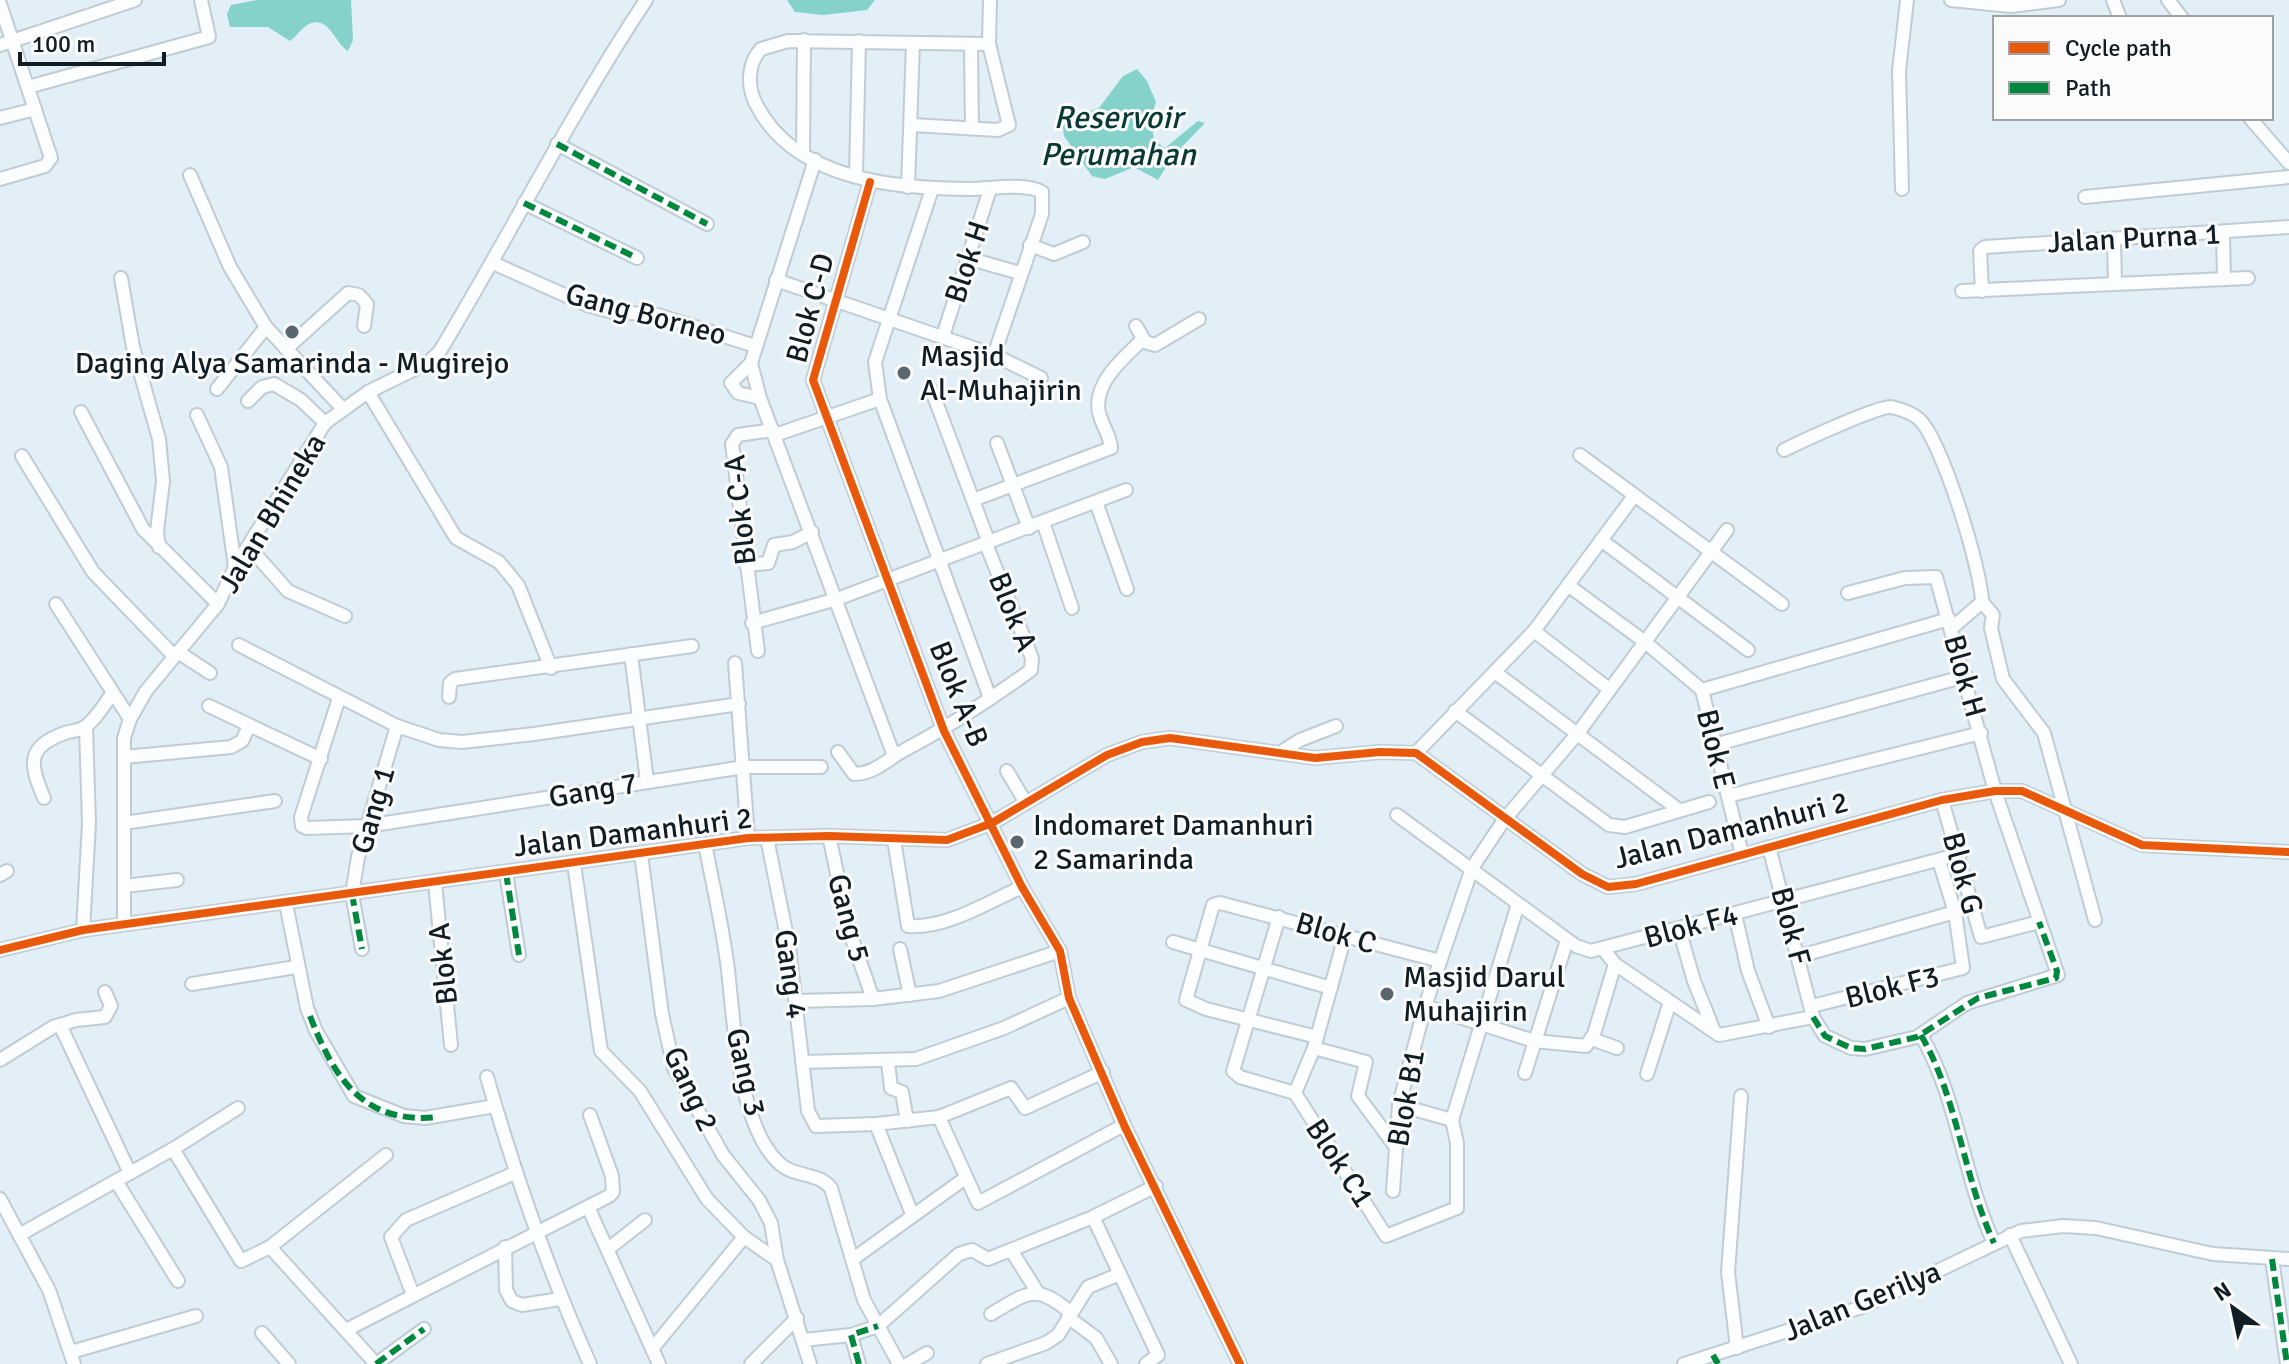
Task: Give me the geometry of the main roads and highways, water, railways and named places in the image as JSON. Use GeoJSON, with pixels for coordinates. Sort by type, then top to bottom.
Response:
{"type":"FeatureCollection","features":[{"type":"Feature","properties":{"kind":"water"},"geometry":{"type":"Polygon","coordinates":[[[257,0],[351,0],[353,40],[348,51],[322,23],[306,25],[290,41],[268,27],[230,27],[227,14],[231,5],[257,0]]]}},
{"type":"Feature","properties":{"kind":"water"},"geometry":{"type":"Polygon","coordinates":[[[787,0],[875,0],[867,10],[823,15],[795,12],[787,0]]]}},
{"type":"Feature","properties":{"kind":"water","name":"Reservoir Perumahan"},"geometry":{"type":"Polygon","coordinates":[[[1137,69],[1147,81],[1156,102],[1151,117],[1154,140],[1165,148],[1198,121],[1205,123],[1173,156],[1158,180],[1134,167],[1105,179],[1092,176],[1064,136],[1062,120],[1099,108],[1123,76],[1137,69]]]}},
{"type":"Feature","properties":{"kind":"place","name":"Daging Alya Samarinda - Mugirejo"},"geometry":{"type":"Point","coordinates":[292,332]}},
{"type":"Feature","properties":{"kind":"place","name":"Masjid Al-Muhajirin"},"geometry":{"type":"Point","coordinates":[904,373]}},
{"type":"Feature","properties":{"kind":"place","name":"Indomaret Damanhuri 2 Samarinda"},"geometry":{"type":"Point","coordinates":[1017,842]}},
{"type":"Feature","properties":{"kind":"place","name":"Masjid Darul Muhajirin"},"geometry":{"type":"Point","coordinates":[1387,994]}}]}
